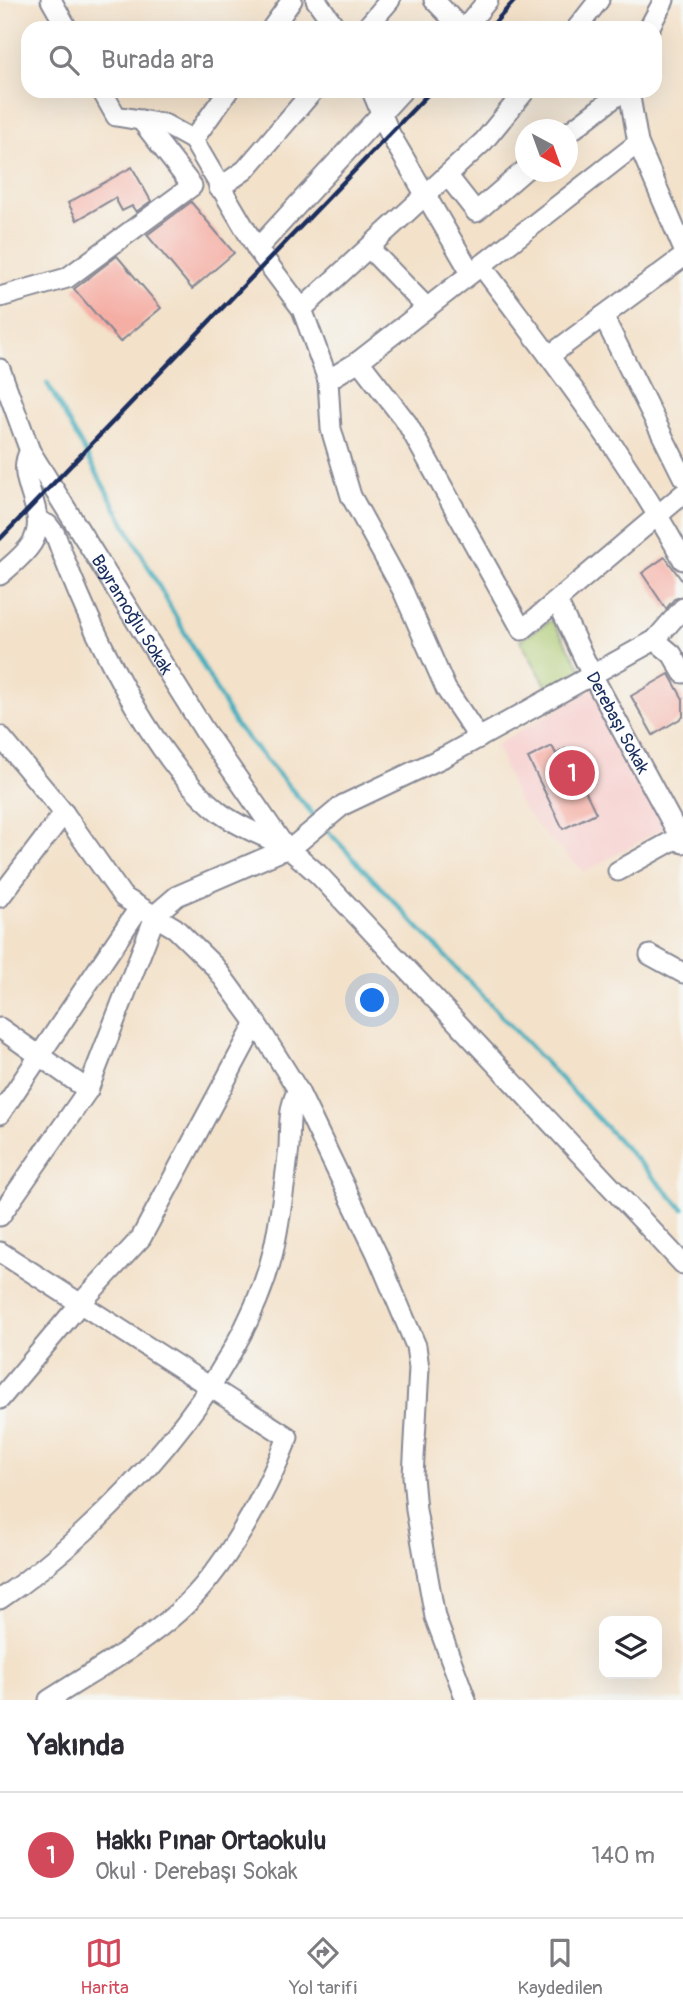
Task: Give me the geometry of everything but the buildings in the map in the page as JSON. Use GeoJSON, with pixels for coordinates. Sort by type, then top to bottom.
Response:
{"type":"FeatureCollection","features":[{"type":"Feature","properties":{"kind":"street"},"geometry":{"type":"LineString","coordinates":[[51,0],[63,21]]}},
{"type":"Feature","properties":{"kind":"street"},"geometry":{"type":"LineString","coordinates":[[277,21],[292,0]]}},
{"type":"Feature","properties":{"kind":"street"},"geometry":{"type":"LineString","coordinates":[[316,0],[332,21]]}},
{"type":"Feature","properties":{"kind":"street"},"geometry":{"type":"LineString","coordinates":[[372,21],[390,0]]}},
{"type":"Feature","properties":{"kind":"street"},"geometry":{"type":"LineString","coordinates":[[434,0],[456,21]]}},
{"type":"Feature","properties":{"kind":"street"},"geometry":{"type":"LineString","coordinates":[[469,21],[488,0]]}},
{"type":"Feature","properties":{"kind":"street"},"geometry":{"type":"LineString","coordinates":[[583,21],[599,0]]}},
{"type":"Feature","properties":{"kind":"street"},"geometry":{"type":"LineString","coordinates":[[653,21],[664,0]]}},
{"type":"Feature","properties":{"kind":"street"},"geometry":{"type":"LineString","coordinates":[[106,98],[116,116],[164,124],[193,140],[257,249],[302,309],[328,380],[331,429],[351,496],[403,591],[446,689],[479,738]]}},
{"type":"Feature","properties":{"kind":"street"},"geometry":{"type":"LineString","coordinates":[[193,140],[223,98]]}},
{"type":"Feature","properties":{"kind":"street"},"geometry":{"type":"LineString","coordinates":[[219,188],[245,170],[307,98]]}},
{"type":"Feature","properties":{"kind":"street"},"geometry":{"type":"LineString","coordinates":[[375,98],[390,134],[425,195],[476,269],[549,356],[659,514],[683,560]]}},
{"type":"Feature","properties":{"kind":"street"},"geometry":{"type":"LineString","coordinates":[[257,249],[395,98]]}},
{"type":"Feature","properties":{"kind":"street"},"geometry":{"type":"LineString","coordinates":[[302,309],[484,141],[519,98]]}},
{"type":"Feature","properties":{"kind":"street"},"geometry":{"type":"LineString","coordinates":[[578,125],[614,98]]}},
{"type":"Feature","properties":{"kind":"street"},"geometry":{"type":"LineString","coordinates":[[630,98],[638,143],[683,247]]}},
{"type":"Feature","properties":{"kind":"street"},"geometry":{"type":"LineString","coordinates":[[0,297],[67,278],[192,186],[141,120]]}},
{"type":"Feature","properties":{"kind":"street"},"geometry":{"type":"LineString","coordinates":[[328,380],[359,361],[638,143]]}},
{"type":"Feature","properties":{"kind":"street"},"geometry":{"type":"LineString","coordinates":[[446,175],[476,212],[515,178]]}},
{"type":"Feature","properties":{"kind":"street"},"geometry":{"type":"LineString","coordinates":[[369,248],[426,308]]}},
{"type":"Feature","properties":{"kind":"street"},"geometry":{"type":"LineString","coordinates":[[549,356],[683,257]]}},
{"type":"Feature","properties":{"kind":"street"},"geometry":{"type":"LineString","coordinates":[[603,316],[683,477]]}},
{"type":"Feature","properties":{"kind":"street"},"geometry":{"type":"LineString","coordinates":[[359,361],[407,423],[522,630],[683,494]]}},
{"type":"Feature","properties":{"kind":"street","name":"Bayramoğlu Sokak"},"geometry":{"type":"LineString","coordinates":[[0,369],[30,451],[260,815],[291,846]]}},
{"type":"Feature","properties":{"kind":"street"},"geometry":{"type":"LineString","coordinates":[[0,575],[31,545],[39,521],[25,469],[30,451]]}},
{"type":"Feature","properties":{"kind":"street"},"geometry":{"type":"LineString","coordinates":[[39,521],[48,525],[55,534],[89,620],[130,694],[177,769],[220,813],[249,832],[291,846],[683,1264]]}},
{"type":"Feature","properties":{"kind":"street","name":"Derebaşı Sokak"},"geometry":{"type":"LineString","coordinates":[[557,601],[592,675],[682,838]]}},
{"type":"Feature","properties":{"kind":"street"},"geometry":{"type":"LineString","coordinates":[[0,1114],[38,1056],[147,911],[291,846],[343,804],[479,738],[655,640],[683,608]]}},
{"type":"Feature","properties":{"kind":"street"},"geometry":{"type":"LineString","coordinates":[[655,640],[672,654],[683,673]]}},
{"type":"Feature","properties":{"kind":"street"},"geometry":{"type":"LineString","coordinates":[[0,736],[64,813],[113,885],[196,946],[257,1023],[298,1090],[377,1254],[416,1346],[419,1368],[413,1476],[416,1510],[435,1617],[466,1700]]}},
{"type":"Feature","properties":{"kind":"street"},"geometry":{"type":"LineString","coordinates":[[0,897],[64,813]]}},
{"type":"Feature","properties":{"kind":"street"},"geometry":{"type":"LineString","coordinates":[[618,871],[682,838]]}},
{"type":"Feature","properties":{"kind":"street"},"geometry":{"type":"LineString","coordinates":[[0,1216],[88,1090],[147,911]]}},
{"type":"Feature","properties":{"kind":"street"},"geometry":{"type":"LineString","coordinates":[[650,955],[683,973]]}},
{"type":"Feature","properties":{"kind":"street"},"geometry":{"type":"LineString","coordinates":[[0,1399],[79,1305],[126,1258],[152,1221],[257,1023]]}},
{"type":"Feature","properties":{"kind":"street"},"geometry":{"type":"LineString","coordinates":[[0,1028],[88,1090]]}},
{"type":"Feature","properties":{"kind":"street"},"geometry":{"type":"LineString","coordinates":[[0,1599],[66,1551],[109,1511],[164,1449],[211,1384],[250,1316],[272,1255],[281,1218],[291,1110],[298,1090]]}},
{"type":"Feature","properties":{"kind":"street"},"geometry":{"type":"LineString","coordinates":[[0,1252],[79,1305],[211,1384],[288,1437],[273,1472],[214,1572],[187,1604],[163,1624],[49,1700]]}},
{"type":"Feature","properties":{"kind":"shaded area"},"geometry":{"type":"Polygon","coordinates":[[[594,688],[665,827],[585,872],[547,838],[517,800],[496,745],[594,688]]]}},
{"type":"Feature","properties":{"kind":"green space"},"geometry":{"type":"Polygon","coordinates":[[[552,620],[582,670],[549,690],[520,640],[552,620]]]}},
{"type":"Feature","properties":{"kind":"waterway"},"geometry":{"type":"LineString","coordinates":[[47,383],[235,724],[318,820]]}},
{"type":"Feature","properties":{"kind":"waterway"},"geometry":{"type":"LineString","coordinates":[[324,827],[683,1209]]}},
{"type":"Feature","properties":{"kind":"railway"},"geometry":{"type":"LineString","coordinates":[[496,21],[515,0]]}},
{"type":"Feature","properties":{"kind":"railway"},"geometry":{"type":"LineString","coordinates":[[0,539],[424,98]]}},
{"type":"Feature","properties":{"kind":"place","name":"Hakkı Pınar Ortaokulu"},"geometry":{"type":"Point","coordinates":[572,773]}}]}
